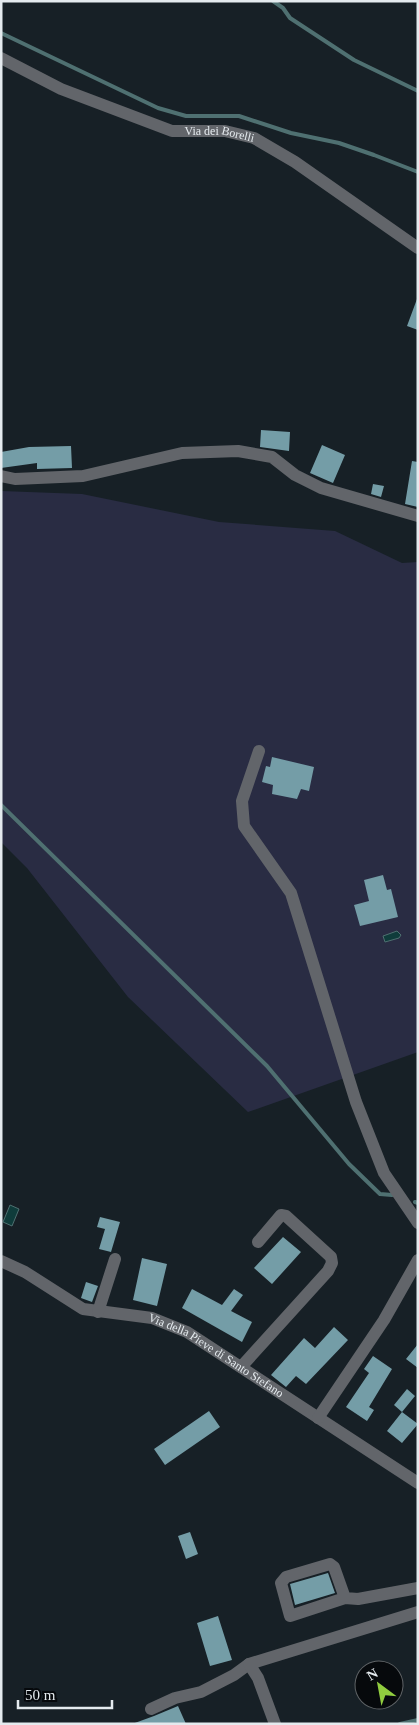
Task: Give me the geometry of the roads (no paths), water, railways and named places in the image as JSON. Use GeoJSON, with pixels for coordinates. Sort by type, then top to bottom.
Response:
{"type":"FeatureCollection","features":[{"type":"Feature","properties":{"kind":"street","name":"Via dei Borelli"},"geometry":{"type":"LineString","coordinates":[[1,58],[61,89],[172,131],[225,131],[254,138],[295,162],[418,248]]}},
{"type":"Feature","properties":{"kind":"street"},"geometry":{"type":"LineString","coordinates":[[1,476],[16,479],[83,476],[182,453],[238,451],[272,457],[295,475],[321,488],[418,516]]}},
{"type":"Feature","properties":{"kind":"street"},"geometry":{"type":"LineString","coordinates":[[259,751],[242,801],[244,826],[291,893],[356,1102],[384,1173],[418,1223]]}},
{"type":"Feature","properties":{"kind":"street"},"geometry":{"type":"LineString","coordinates":[[240,1367],[328,1271],[332,1263],[331,1257],[286,1216],[281,1215],[258,1242]]}},
{"type":"Feature","properties":{"kind":"street"},"geometry":{"type":"LineString","coordinates":[[98,1312],[115,1259]]}},
{"type":"Feature","properties":{"kind":"street"},"geometry":{"type":"LineString","coordinates":[[318,1418],[384,1320],[418,1260]]}},
{"type":"Feature","properties":{"kind":"street","name":"Via della Pieve di Santo Stefano"},"geometry":{"type":"LineString","coordinates":[[1,1261],[25,1272],[83,1309],[152,1318],[187,1332],[418,1483]]}},
{"type":"Feature","properties":{"kind":"street"},"geometry":{"type":"LineString","coordinates":[[345,1598],[334,1566],[330,1564],[286,1577],[281,1583],[290,1616],[345,1598],[358,1599],[418,1588]]}},
{"type":"Feature","properties":{"kind":"street"},"geometry":{"type":"LineString","coordinates":[[152,1709],[175,1698],[201,1692],[234,1675],[249,1664],[418,1612]]}},
{"type":"Feature","properties":{"kind":"street"},"geometry":{"type":"LineString","coordinates":[[249,1664],[258,1678],[275,1724]]}},
{"type":"Feature","properties":{"kind":"waterway"},"geometry":{"type":"LineString","coordinates":[[273,1],[283,8],[290,18],[354,60],[418,91]]}},
{"type":"Feature","properties":{"kind":"waterway"},"geometry":{"type":"LineString","coordinates":[[1,33],[158,108],[186,116],[239,116],[291,133],[339,143],[418,172]]}},
{"type":"Feature","properties":{"kind":"waterway"},"geometry":{"type":"LineString","coordinates":[[1,805],[267,1066],[349,1164],[380,1194],[392,1195]]}},
{"type":"Feature","properties":{"kind":"waterway"},"geometry":{"type":"LineString","coordinates":[[400,1724],[418,1720]]}}]}
